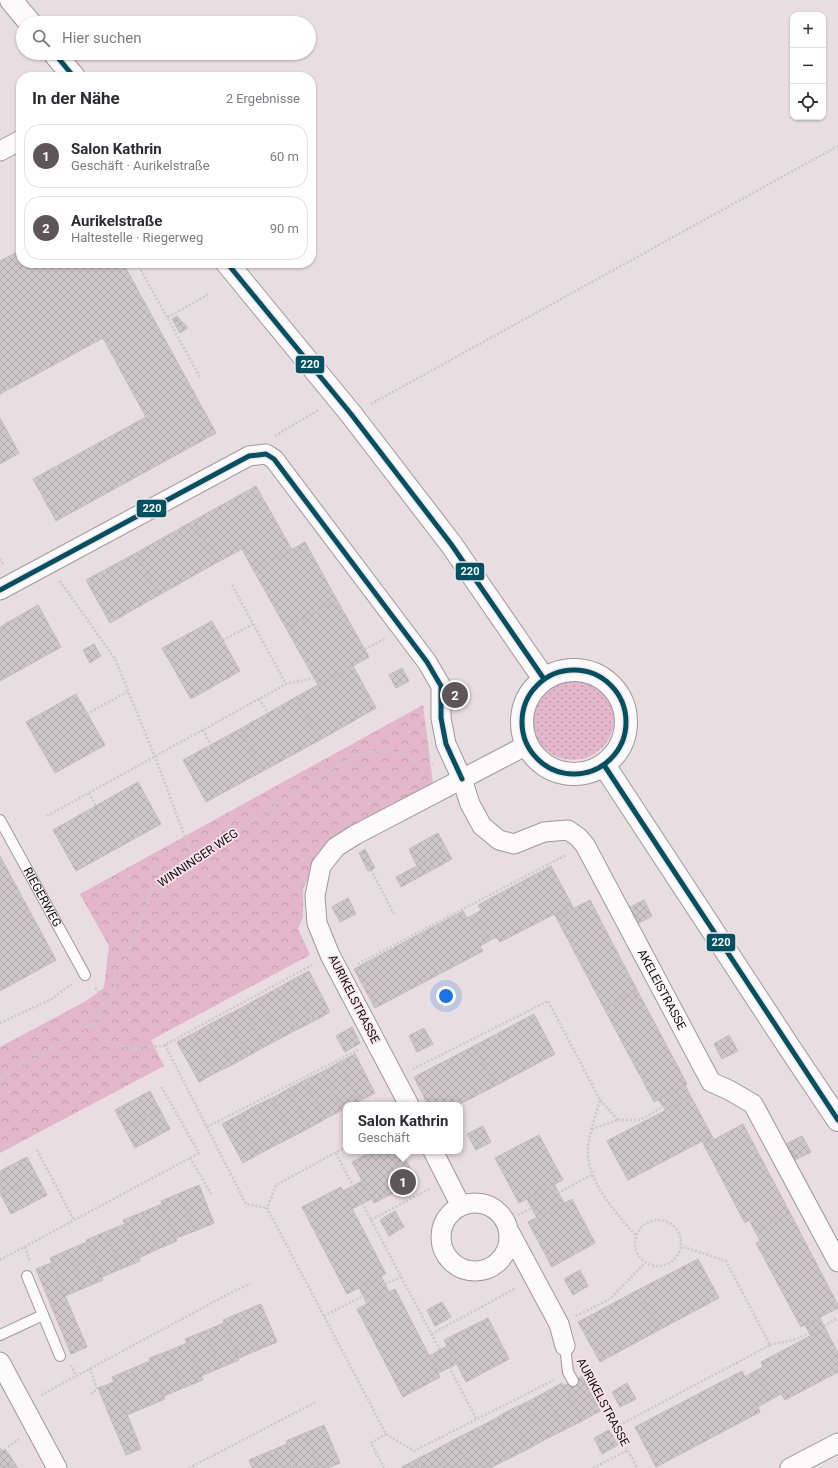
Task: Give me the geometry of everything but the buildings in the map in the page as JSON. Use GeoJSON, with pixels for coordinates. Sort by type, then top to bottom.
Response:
{"type":"FeatureCollection","features":[{"type":"Feature","properties":{"kind":"main road"},"geometry":{"type":"LineString","coordinates":[[11,0],[24,16]]}},
{"type":"Feature","properties":{"kind":"main road"},"geometry":{"type":"LineString","coordinates":[[60,60],[70,72]]}},
{"type":"Feature","properties":{"kind":"main road"},"geometry":{"type":"LineString","coordinates":[[231,268],[351,414],[451,544],[544,679]]}},
{"type":"Feature","properties":{"kind":"main road"},"geometry":{"type":"LineString","coordinates":[[575,670],[591,673],[606,680],[617,692],[624,707],[626,723],[623,739],[616,754],[604,765],[583,773],[560,772],[541,762],[527,745],[522,731],[522,716],[526,702],[534,689],[544,679],[559,672],[575,670]]}},
{"type":"Feature","properties":{"kind":"main road"},"geometry":{"type":"LineString","coordinates":[[604,765],[838,1120]]}},
{"type":"Feature","properties":{"kind":"street"},"geometry":{"type":"LineString","coordinates":[[0,151],[16,143]]}},
{"type":"Feature","properties":{"kind":"street"},"geometry":{"type":"LineString","coordinates":[[0,590],[249,456],[266,454],[274,459],[427,662],[440,686],[441,718],[446,744],[449,755],[462,779]]}},
{"type":"Feature","properties":{"kind":"street","name":"AURIKELSTRASSE"},"geometry":{"type":"LineString","coordinates":[[407,1102],[330,955],[317,923],[315,896],[321,866],[336,847],[355,835],[527,745]]}},
{"type":"Feature","properties":{"kind":"street","name":"AKELEISTRASSE"},"geometry":{"type":"LineString","coordinates":[[462,779],[470,804],[482,826],[499,840],[514,844],[544,832],[568,830],[578,837],[585,845],[711,1082],[729,1090],[753,1104],[838,1262]]}},
{"type":"Feature","properties":{"kind":"street"},"geometry":{"type":"LineString","coordinates":[[434,1154],[461,1206]]}},
{"type":"Feature","properties":{"kind":"street"},"geometry":{"type":"LineString","coordinates":[[510,1233],[509,1244],[504,1255],[496,1264],[486,1269],[475,1271],[464,1269],[454,1263],[446,1255],[442,1244],[441,1232],[445,1221],[451,1212],[461,1206],[471,1203],[482,1203],[492,1206],[500,1213],[559,1324],[565,1346]]}},
{"type":"Feature","properties":{"kind":"street"},"geometry":{"type":"LineString","coordinates":[[0,1362],[57,1468]]}},
{"type":"Feature","properties":{"kind":"street"},"geometry":{"type":"LineString","coordinates":[[790,1468],[838,1442]]}},
{"type":"Feature","properties":{"kind":"lane","name":"RIEGERWEG"},"geometry":{"type":"LineString","coordinates":[[0,820],[84,975]]}},
{"type":"Feature","properties":{"kind":"lane"},"geometry":{"type":"LineString","coordinates":[[27,1276],[60,1356]]}},
{"type":"Feature","properties":{"kind":"lane"},"geometry":{"type":"LineString","coordinates":[[0,1335],[43,1315]]}},
{"type":"Feature","properties":{"kind":"lane"},"geometry":{"type":"LineString","coordinates":[[565,1346],[571,1377]]}},
{"type":"Feature","properties":{"kind":"path"},"geometry":{"type":"LineString","coordinates":[[351,414],[838,146]]}},
{"type":"Feature","properties":{"kind":"path"},"geometry":{"type":"LineString","coordinates":[[140,268],[200,377]]}},
{"type":"Feature","properties":{"kind":"path"},"geometry":{"type":"LineString","coordinates":[[168,317],[209,294]]}},
{"type":"Feature","properties":{"kind":"path"},"geometry":{"type":"LineString","coordinates":[[266,454],[272,437],[314,413]]}},
{"type":"Feature","properties":{"kind":"path"},"geometry":{"type":"LineString","coordinates":[[48,564],[115,659],[127,692],[155,757],[194,861]]}},
{"type":"Feature","properties":{"kind":"path"},"geometry":{"type":"LineString","coordinates":[[232,585],[286,684]]}},
{"type":"Feature","properties":{"kind":"path"},"geometry":{"type":"LineString","coordinates":[[223,640],[253,624]]}},
{"type":"Feature","properties":{"kind":"path"},"geometry":{"type":"LineString","coordinates":[[47,816],[286,684],[314,678]]}},
{"type":"Feature","properties":{"kind":"path"},"geometry":{"type":"LineString","coordinates":[[87,714],[127,692]]}},
{"type":"Feature","properties":{"kind":"path"},"geometry":{"type":"LineString","coordinates":[[260,699],[268,713]]}},
{"type":"Feature","properties":{"kind":"path"},"geometry":{"type":"LineString","coordinates":[[203,730],[211,744]]}},
{"type":"Feature","properties":{"kind":"path","name":"WINNINGER WEG"},"geometry":{"type":"LineString","coordinates":[[0,1079],[92,1024],[109,1002],[153,888],[295,792],[354,756],[374,750],[390,752],[407,755],[423,765],[433,763],[449,755]]}},
{"type":"Feature","properties":{"kind":"path"},"geometry":{"type":"LineString","coordinates":[[89,794],[96,806]]}},
{"type":"Feature","properties":{"kind":"path"},"geometry":{"type":"LineString","coordinates":[[340,974],[585,845]]}},
{"type":"Feature","properties":{"kind":"path"},"geometry":{"type":"LineString","coordinates":[[371,870],[394,914]]}},
{"type":"Feature","properties":{"kind":"path"},"geometry":{"type":"LineString","coordinates":[[92,1024],[108,1041],[135,1050],[165,1045],[330,955]]}},
{"type":"Feature","properties":{"kind":"path"},"geometry":{"type":"LineString","coordinates":[[0,1023],[50,1000],[84,975]]}},
{"type":"Feature","properties":{"kind":"path"},"geometry":{"type":"LineString","coordinates":[[395,1079],[548,1001],[600,1100],[618,1120]]}},
{"type":"Feature","properties":{"kind":"path"},"geometry":{"type":"LineString","coordinates":[[207,1127],[375,1041]]}},
{"type":"Feature","properties":{"kind":"path"},"geometry":{"type":"LineString","coordinates":[[165,1045],[246,1204],[267,1208]]}},
{"type":"Feature","properties":{"kind":"path"},"geometry":{"type":"LineString","coordinates":[[0,1260],[199,1153],[161,1086]]}},
{"type":"Feature","properties":{"kind":"path"},"geometry":{"type":"LineString","coordinates":[[600,1100],[591,1129],[588,1153],[593,1174],[605,1200],[636,1235]]}},
{"type":"Feature","properties":{"kind":"path"},"geometry":{"type":"LineString","coordinates":[[591,1129],[618,1120],[640,1120],[663,1107]]}},
{"type":"Feature","properties":{"kind":"path"},"geometry":{"type":"LineString","coordinates":[[343,1149],[276,1185],[267,1208],[386,1434],[414,1451],[571,1377]]}},
{"type":"Feature","properties":{"kind":"path"},"geometry":{"type":"LineString","coordinates":[[37,1150],[74,1220]]}},
{"type":"Feature","properties":{"kind":"path"},"geometry":{"type":"LineString","coordinates":[[336,1153],[353,1186]]}},
{"type":"Feature","properties":{"kind":"path"},"geometry":{"type":"LineString","coordinates":[[190,1158],[212,1194]]}},
{"type":"Feature","properties":{"kind":"path"},"geometry":{"type":"LineString","coordinates":[[558,1193],[593,1174]]}},
{"type":"Feature","properties":{"kind":"path"},"geometry":{"type":"LineString","coordinates":[[371,1220],[447,1179]]}},
{"type":"Feature","properties":{"kind":"path"},"geometry":{"type":"LineString","coordinates":[[362,1203],[440,1350]]}},
{"type":"Feature","properties":{"kind":"path"},"geometry":{"type":"LineString","coordinates":[[652,1220],[659,1220],[673,1226],[678,1231],[681,1246],[679,1253],[674,1260],[661,1267],[645,1263],[639,1258],[635,1251],[634,1243],[639,1228],[652,1220]]}},
{"type":"Feature","properties":{"kind":"path"},"geometry":{"type":"LineString","coordinates":[[681,1246],[726,1261],[770,1345]]}},
{"type":"Feature","properties":{"kind":"path"},"geometry":{"type":"LineString","coordinates":[[25,1247],[31,1263]]}},
{"type":"Feature","properties":{"kind":"path"},"geometry":{"type":"LineString","coordinates":[[559,1324],[610,1299],[645,1263]]}},
{"type":"Feature","properties":{"kind":"path"},"geometry":{"type":"LineString","coordinates":[[385,1284],[401,1277]]}},
{"type":"Feature","properties":{"kind":"path"},"geometry":{"type":"LineString","coordinates":[[432,1334],[534,1279]]}},
{"type":"Feature","properties":{"kind":"path"},"geometry":{"type":"LineString","coordinates":[[22,1404],[250,1284]]}},
{"type":"Feature","properties":{"kind":"path"},"geometry":{"type":"LineString","coordinates":[[324,1316],[363,1296]]}},
{"type":"Feature","properties":{"kind":"path"},"geometry":{"type":"LineString","coordinates":[[824,1326],[838,1318]]}},
{"type":"Feature","properties":{"kind":"path"},"geometry":{"type":"LineString","coordinates":[[616,1426],[770,1345],[797,1339],[809,1333]]}},
{"type":"Feature","properties":{"kind":"path","name":"AURIKELSTRASSE"},"geometry":{"type":"LineString","coordinates":[[571,1377],[584,1364],[637,1468]]}},
{"type":"Feature","properties":{"kind":"path"},"geometry":{"type":"LineString","coordinates":[[449,1367],[477,1420]]}},
{"type":"Feature","properties":{"kind":"path"},"geometry":{"type":"LineString","coordinates":[[90,1368],[97,1389],[90,1395]]}},
{"type":"Feature","properties":{"kind":"path"},"geometry":{"type":"LineString","coordinates":[[189,1468],[316,1402]]}},
{"type":"Feature","properties":{"kind":"path"},"geometry":{"type":"LineString","coordinates":[[384,1468],[371,1442],[386,1434]]}},
{"type":"Feature","properties":{"kind":"path"},"geometry":{"type":"LineString","coordinates":[[594,1468],[628,1450]]}},
{"type":"Feature","properties":{"kind":"green space"},"geometry":{"type":"Polygon","coordinates":[[[573,678],[589,682],[602,690],[610,703],[614,719],[610,735],[602,748],[589,756],[573,760],[557,756],[544,748],[536,735],[532,719],[536,703],[544,690],[557,682],[573,678]]]}},
{"type":"Feature","properties":{"kind":"green space"},"geometry":{"type":"Polygon","coordinates":[[[423,705],[433,783],[343,830],[319,855],[303,889],[303,917],[298,929],[310,955],[151,1040],[164,1066],[0,1153],[0,1047],[86,1001],[104,988],[109,946],[80,894],[423,705]]]}},
{"type":"Feature","properties":{"kind":"transit line","name":"220"},"geometry":{"type":"LineString","coordinates":[[60,60],[70,72]]}},
{"type":"Feature","properties":{"kind":"transit line","name":"220"},"geometry":{"type":"LineString","coordinates":[[231,268],[351,414],[451,544],[544,679]]}},
{"type":"Feature","properties":{"kind":"transit line","name":"220"},"geometry":{"type":"LineString","coordinates":[[0,590],[249,456],[266,454],[274,459],[427,662],[441,686],[441,718],[446,744],[462,779]]}},
{"type":"Feature","properties":{"kind":"transit line","name":"220"},"geometry":{"type":"LineString","coordinates":[[574,670],[594,674],[611,685],[622,702],[626,722],[622,742],[611,759],[594,770],[574,774],[554,770],[537,759],[526,742],[522,722],[526,702],[537,685],[554,674],[574,670]]}},
{"type":"Feature","properties":{"kind":"transit line","name":"220"},"geometry":{"type":"LineString","coordinates":[[604,765],[838,1120]]}},
{"type":"Feature","properties":{"kind":"place","name":"Aurikelstraße"},"geometry":{"type":"Point","coordinates":[455,695]}},
{"type":"Feature","properties":{"kind":"place","name":"Salon Kathrin"},"geometry":{"type":"Point","coordinates":[403,1182]}}]}
